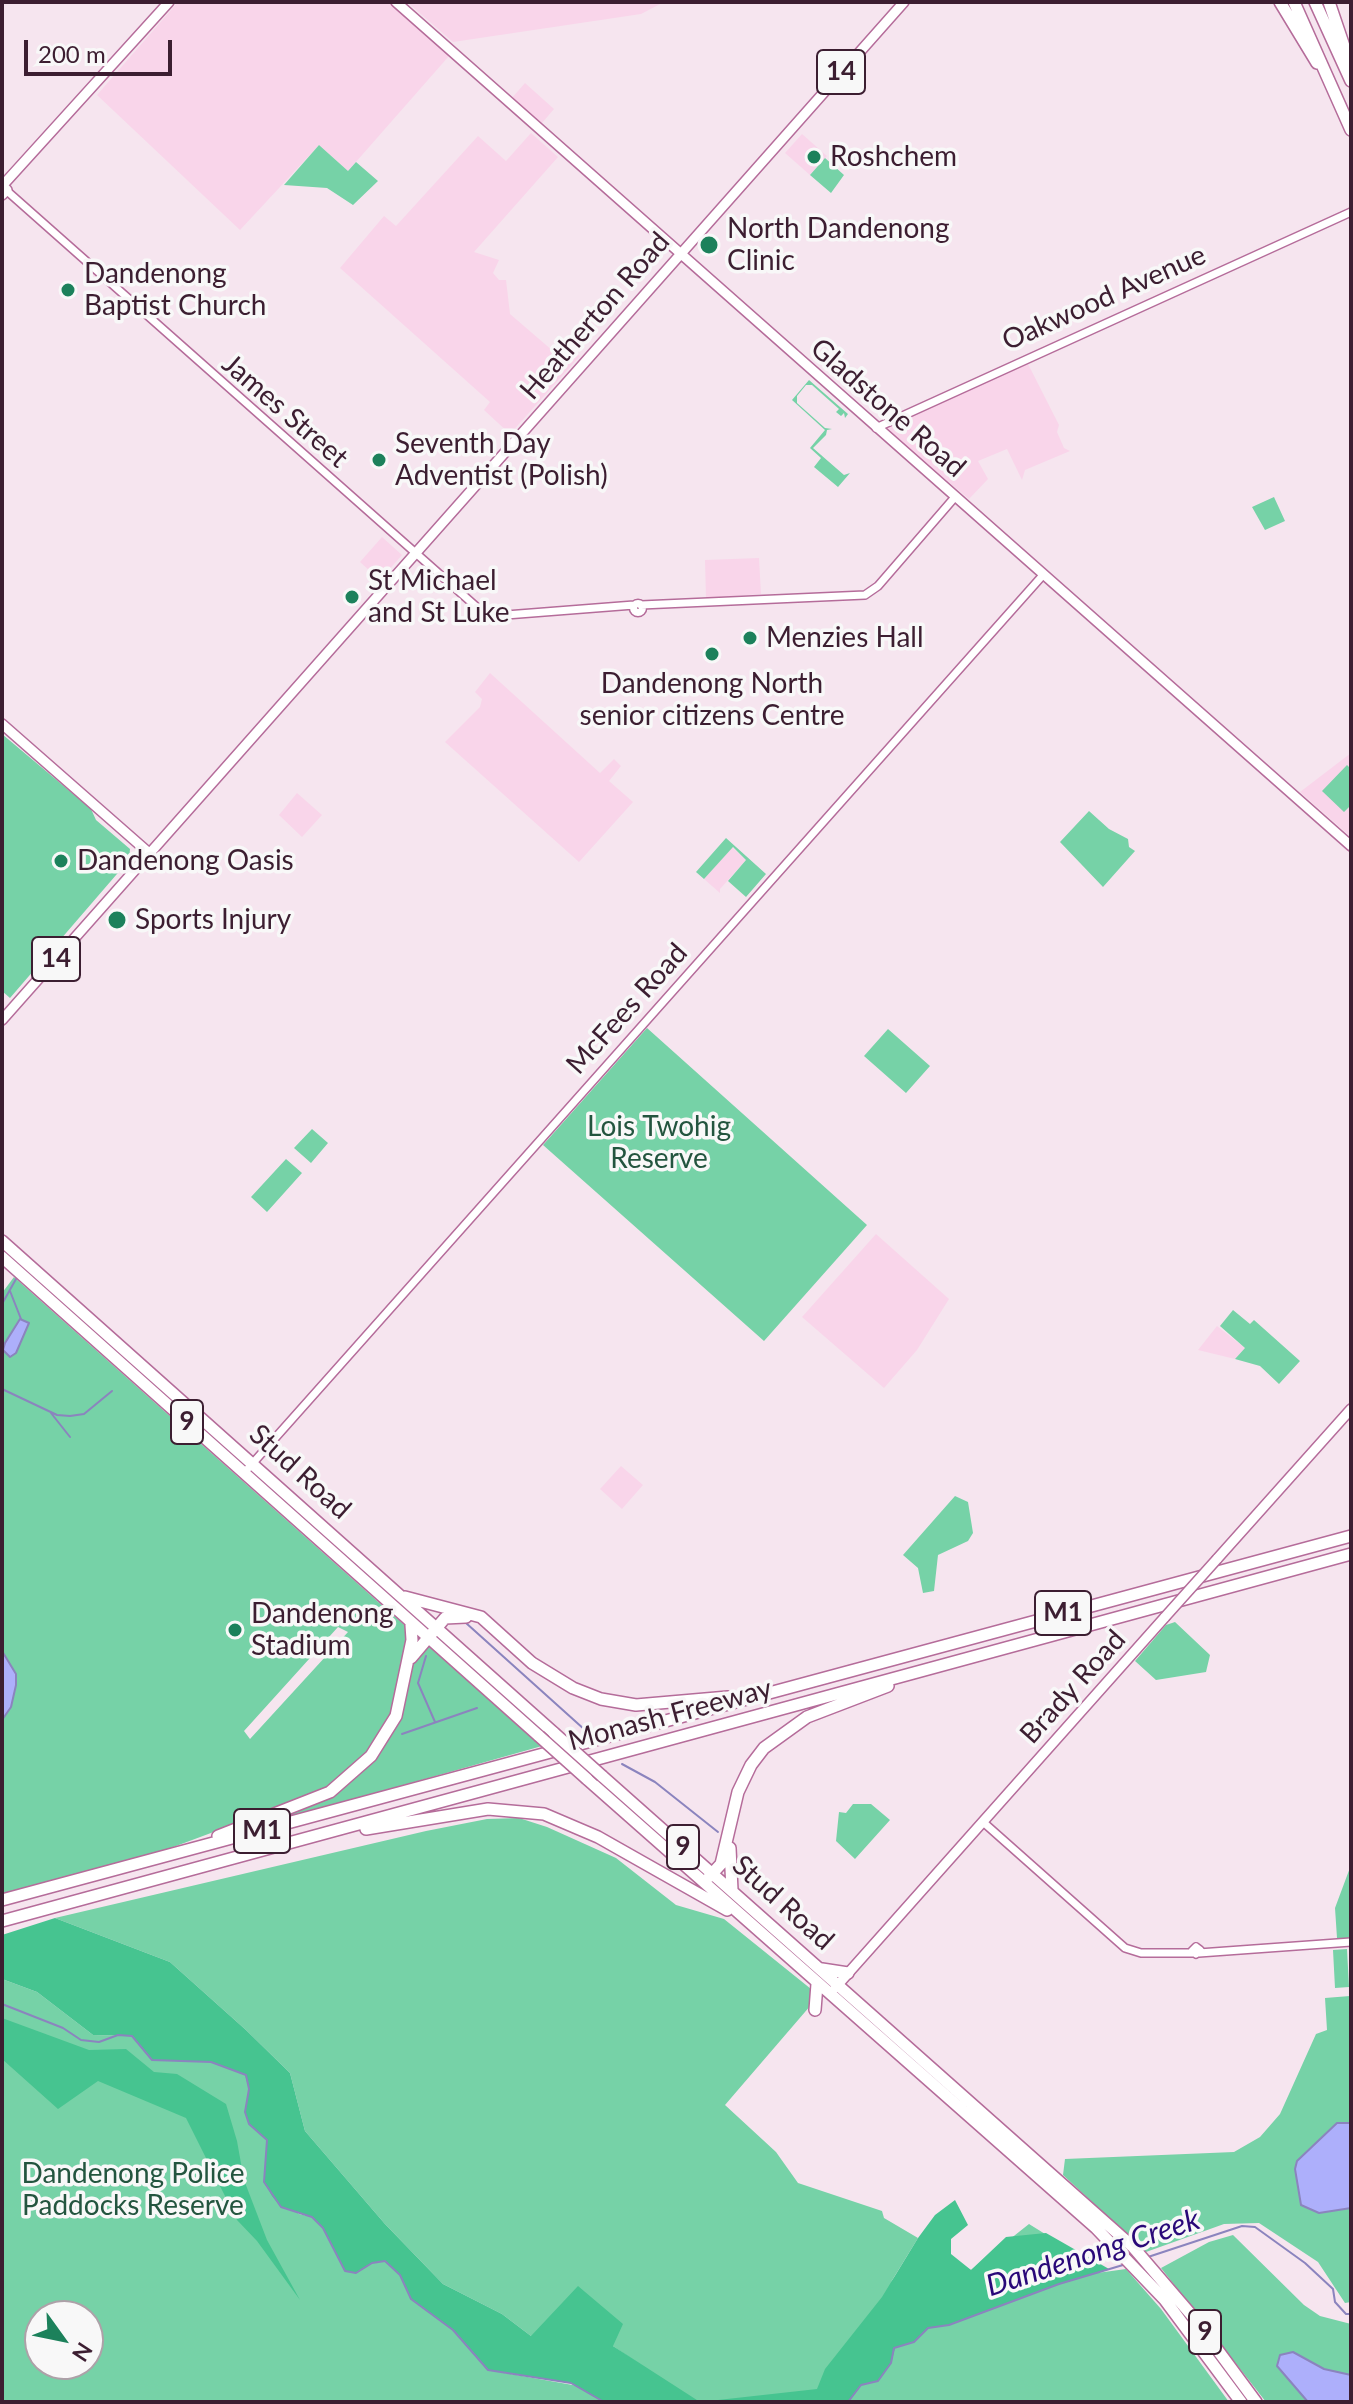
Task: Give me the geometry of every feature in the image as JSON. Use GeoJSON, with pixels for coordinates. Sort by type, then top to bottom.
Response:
{"type":"FeatureCollection","features":[{"type":"Feature","properties":{"kind":"highway"},"geometry":{"type":"LineString","coordinates":[[1280,2],[1329,80]]}},
{"type":"Feature","properties":{"kind":"highway"},"geometry":{"type":"LineString","coordinates":[[1294,2],[1351,130]]}},
{"type":"Feature","properties":{"kind":"highway"},"geometry":{"type":"LineString","coordinates":[[1315,2],[1351,81]]}},
{"type":"Feature","properties":{"kind":"highway"},"geometry":{"type":"LineString","coordinates":[[1329,2],[1351,70]]}},
{"type":"Feature","properties":{"kind":"highway","name":"Stud Road"},"geometry":{"type":"LineString","coordinates":[[2,1241],[1133,2247],[1241,2402]]}},
{"type":"Feature","properties":{"kind":"highway","name":"Stud Road"},"geometry":{"type":"LineString","coordinates":[[2,1257],[744,1920],[1119,2251],[1147,2271],[1256,2402]]}},
{"type":"Feature","properties":{"kind":"highway","name":"Monash Freeway"},"geometry":{"type":"LineString","coordinates":[[2,1900],[1351,1536]]}},
{"type":"Feature","properties":{"kind":"highway","name":"Monash Freeway"},"geometry":{"type":"LineString","coordinates":[[2,1921],[1351,1554]]}},
{"type":"Feature","properties":{"kind":"highway"},"geometry":{"type":"LineString","coordinates":[[397,1593],[423,1603],[468,1611],[481,1617],[555,1678],[573,1688],[620,1703],[690,1703],[774,1691]]}},
{"type":"Feature","properties":{"kind":"highway"},"geometry":{"type":"LineString","coordinates":[[134,1865],[330,1792],[371,1756],[386,1735],[396,1716],[413,1654],[445,1618],[458,1615],[474,1619],[502,1635]]}},
{"type":"Feature","properties":{"kind":"highway"},"geometry":{"type":"LineString","coordinates":[[407,1670],[411,1625]]}},
{"type":"Feature","properties":{"kind":"highway"},"geometry":{"type":"LineString","coordinates":[[684,1886],[695,1887],[721,1864],[738,1792],[751,1765],[782,1732],[807,1717],[955,1661]]}},
{"type":"Feature","properties":{"kind":"highway"},"geometry":{"type":"LineString","coordinates":[[309,1838],[447,1814],[520,1810],[568,1821],[744,1920]]}},
{"type":"Feature","properties":{"kind":"highway"},"geometry":{"type":"LineString","coordinates":[[728,1832],[732,1890]]}},
{"type":"Feature","properties":{"kind":"highway"},"geometry":{"type":"LineString","coordinates":[[821,1969],[850,1971],[849,1993]]}},
{"type":"Feature","properties":{"kind":"highway"},"geometry":{"type":"LineString","coordinates":[[817,1984],[818,2007],[842,2006]]}},
{"type":"Feature","properties":{"kind":"main road"},"geometry":{"type":"LineString","coordinates":[[4,190],[169,2]]}},
{"type":"Feature","properties":{"kind":"main road","name":"Gladstone Road"},"geometry":{"type":"LineString","coordinates":[[396,2],[1351,846]]}},
{"type":"Feature","properties":{"kind":"main road","name":"Heatherton Road"},"geometry":{"type":"LineString","coordinates":[[2,1020],[904,2]]}},
{"type":"Feature","properties":{"kind":"main road"},"geometry":{"type":"LineString","coordinates":[[2,724],[149,853]]}},
{"type":"Feature","properties":{"kind":"main road"},"geometry":{"type":"LineString","coordinates":[[130,836],[136,854],[132,873]]}},
{"type":"Feature","properties":{"kind":"main road","name":"Brady Road"},"geometry":{"type":"LineString","coordinates":[[829,1994],[1351,1409]]}},
{"type":"Feature","properties":{"kind":"street","name":"James Street"},"geometry":{"type":"LineString","coordinates":[[4,190],[463,599],[483,612],[506,615],[868,594],[955,497]]}},
{"type":"Feature","properties":{"kind":"street","name":"Oakwood Avenue"},"geometry":{"type":"LineString","coordinates":[[876,428],[1351,212]]}},
{"type":"Feature","properties":{"kind":"street","name":"McFees Road"},"geometry":{"type":"LineString","coordinates":[[244,1473],[1043,575]]}},
{"type":"Feature","properties":{"kind":"street"},"geometry":{"type":"LineString","coordinates":[[983,1822],[1125,1948],[1141,1953],[1180,1952],[1351,1942]]}},
{"type":"Feature","properties":{"kind":"shaded area"},"geometry":{"type":"Polygon","coordinates":[[[178,2],[389,2],[449,56],[348,171],[319,145],[240,230],[97,95],[178,2]]]}},
{"type":"Feature","properties":{"kind":"shaded area"},"geometry":{"type":"Polygon","coordinates":[[[407,2],[664,2],[641,14],[453,42],[407,2]]]}},
{"type":"Feature","properties":{"kind":"shaded area"},"geometry":{"type":"Polygon","coordinates":[[[525,83],[554,109],[542,123],[511,99],[525,83]]]}},
{"type":"Feature","properties":{"kind":"shaded area"},"geometry":{"type":"Polygon","coordinates":[[[531,133],[558,157],[474,252],[499,260],[493,273],[499,280],[506,280],[510,314],[553,351],[562,341],[580,356],[510,434],[484,410],[490,402],[340,268],[384,216],[396,226],[478,136],[506,161],[531,133]]]}},
{"type":"Feature","properties":{"kind":"shaded area"},"geometry":{"type":"Polygon","coordinates":[[[802,134],[827,156],[810,175],[785,153],[802,134]]]}},
{"type":"Feature","properties":{"kind":"shaded area"},"geometry":{"type":"Polygon","coordinates":[[[1026,360],[1059,425],[1057,432],[1064,448],[1070,451],[1025,470],[1022,480],[1007,449],[978,461],[988,479],[969,499],[882,426],[1026,360]]]}},
{"type":"Feature","properties":{"kind":"shaded area"},"geometry":{"type":"Polygon","coordinates":[[[382,537],[402,555],[380,580],[360,562],[382,537]]]}},
{"type":"Feature","properties":{"kind":"shaded area"},"geometry":{"type":"Polygon","coordinates":[[[759,558],[761,594],[706,598],[705,560],[759,558]]]}},
{"type":"Feature","properties":{"kind":"shaded area"},"geometry":{"type":"Polygon","coordinates":[[[490,673],[600,773],[614,759],[621,766],[609,781],[633,802],[579,862],[445,742],[480,707],[482,699],[475,692],[490,673]]]}},
{"type":"Feature","properties":{"kind":"shaded area"},"geometry":{"type":"Polygon","coordinates":[[[1351,753],[1351,837],[1300,792],[1351,753]]]}},
{"type":"Feature","properties":{"kind":"shaded area"},"geometry":{"type":"Polygon","coordinates":[[[297,793],[322,815],[302,837],[279,815],[297,793]]]}},
{"type":"Feature","properties":{"kind":"shaded area"},"geometry":{"type":"Polygon","coordinates":[[[732,847],[746,860],[720,889],[720,893],[704,879],[732,847]]]}},
{"type":"Feature","properties":{"kind":"shaded area"},"geometry":{"type":"Polygon","coordinates":[[[876,1234],[949,1299],[917,1350],[884,1388],[802,1317],[876,1234]]]}},
{"type":"Feature","properties":{"kind":"shaded area"},"geometry":{"type":"Polygon","coordinates":[[[1217,1326],[1245,1348],[1235,1359],[1198,1350],[1217,1326]]]}},
{"type":"Feature","properties":{"kind":"shaded area"},"geometry":{"type":"Polygon","coordinates":[[[621,1466],[643,1485],[622,1509],[600,1489],[621,1466]]]}},
{"type":"Feature","properties":{"kind":"green space"},"geometry":{"type":"Polygon","coordinates":[[[319,145],[348,171],[356,162],[378,181],[353,205],[327,188],[284,185],[319,145]]]}},
{"type":"Feature","properties":{"kind":"green space"},"geometry":{"type":"Polygon","coordinates":[[[825,158],[844,175],[831,193],[810,175],[825,158]]]}},
{"type":"Feature","properties":{"kind":"green space"},"geometry":{"type":"Polygon","coordinates":[[[809,380],[848,414],[845,418],[844,413],[841,416],[836,412],[839,409],[812,385],[806,385],[797,396],[797,403],[825,428],[832,429],[827,430],[813,448],[844,475],[850,473],[838,487],[814,467],[821,458],[810,448],[825,430],[792,400],[809,380]]]}},
{"type":"Feature","properties":{"kind":"green space"},"geometry":{"type":"Polygon","coordinates":[[[1274,497],[1285,521],[1265,530],[1252,507],[1274,497]]]}},
{"type":"Feature","properties":{"kind":"green space"},"geometry":{"type":"Polygon","coordinates":[[[2,734],[91,809],[96,820],[130,849],[129,860],[10,998],[2,991],[2,734]]]}},
{"type":"Feature","properties":{"kind":"green space"},"geometry":{"type":"Polygon","coordinates":[[[1347,765],[1351,769],[1351,805],[1344,812],[1322,791],[1347,765]]]}},
{"type":"Feature","properties":{"kind":"green space"},"geometry":{"type":"Polygon","coordinates":[[[1089,811],[1109,829],[1128,839],[1129,847],[1135,851],[1103,887],[1060,842],[1089,811]]]}},
{"type":"Feature","properties":{"kind":"green space"},"geometry":{"type":"Polygon","coordinates":[[[726,838],[766,874],[746,897],[728,881],[746,860],[733,847],[704,879],[696,872],[726,838]]]}},
{"type":"Feature","properties":{"kind":"green space","name":"Lois Twohig Reserve"},"geometry":{"type":"Polygon","coordinates":[[[647,1028],[867,1225],[764,1341],[543,1145],[647,1028]]]}},
{"type":"Feature","properties":{"kind":"green space"},"geometry":{"type":"Polygon","coordinates":[[[888,1029],[930,1066],[906,1093],[864,1056],[888,1029]]]}},
{"type":"Feature","properties":{"kind":"green space"},"geometry":{"type":"Polygon","coordinates":[[[312,1129],[328,1143],[311,1163],[294,1148],[312,1129]]]}},
{"type":"Feature","properties":{"kind":"green space"},"geometry":{"type":"Polygon","coordinates":[[[286,1159],[302,1173],[267,1212],[251,1197],[286,1159]]]}},
{"type":"Feature","properties":{"kind":"green space"},"geometry":{"type":"Polygon","coordinates":[[[14,1277],[542,1746],[294,1816],[278,1808],[168,1849],[2,1895],[2,1293],[14,1277]],[[338,1627],[244,1731],[250,1739],[348,1632],[338,1627]]]}},
{"type":"Feature","properties":{"kind":"green space"},"geometry":{"type":"Polygon","coordinates":[[[1233,1310],[1250,1324],[1254,1320],[1300,1361],[1279,1384],[1260,1366],[1235,1359],[1245,1348],[1220,1326],[1233,1310]]]}},
{"type":"Feature","properties":{"kind":"green space"},"geometry":{"type":"Polygon","coordinates":[[[955,1496],[968,1502],[973,1533],[968,1541],[938,1555],[934,1591],[923,1593],[918,1568],[903,1555],[955,1496]]]}},
{"type":"Feature","properties":{"kind":"green space"},"geometry":{"type":"Polygon","coordinates":[[[1175,1622],[1210,1655],[1206,1672],[1156,1680],[1135,1661],[1166,1625],[1175,1622]]]}},
{"type":"Feature","properties":{"kind":"green space"},"geometry":{"type":"Polygon","coordinates":[[[853,1804],[871,1804],[890,1820],[855,1859],[836,1841],[839,1812],[846,1813],[853,1804]]]}},
{"type":"Feature","properties":{"kind":"green space","name":"Dandenong Police Paddocks Reserve"},"geometry":{"type":"Polygon","coordinates":[[[519,1818],[616,1858],[676,1905],[724,1919],[811,1989],[811,2005],[725,2105],[776,2152],[798,2183],[882,2211],[884,2218],[918,2238],[891,2282],[923,2242],[971,2270],[1029,2224],[1087,2260],[1097,2273],[1126,2269],[1161,2309],[1229,2402],[2,2402],[2,1979],[37,1992],[93,2035],[132,2036],[152,2060],[211,2062],[246,2075],[249,2089],[245,2112],[249,2124],[267,2140],[264,2182],[299,2214],[312,2217],[323,2228],[345,2271],[356,2273],[372,2263],[385,2261],[400,2275],[411,2299],[453,2330],[488,2370],[584,2387],[655,2375],[613,2346],[531,2336],[502,2314],[443,2284],[385,2224],[305,2131],[290,2073],[246,2030],[170,1962],[55,1918],[487,1819],[519,1818]]]}},
{"type":"Feature","properties":{"kind":"green space"},"geometry":{"type":"Polygon","coordinates":[[[1351,1865],[1351,1938],[1337,1938],[1335,1908],[1351,1865]]]}},
{"type":"Feature","properties":{"kind":"green space"},"geometry":{"type":"Polygon","coordinates":[[[55,1918],[170,1962],[246,2030],[290,2073],[305,2131],[385,2224],[443,2284],[502,2314],[531,2336],[578,2286],[623,2324],[613,2346],[700,2402],[604,2402],[571,2383],[488,2370],[453,2330],[411,2299],[400,2275],[384,2261],[372,2263],[356,2273],[345,2271],[323,2228],[312,2217],[281,2207],[264,2182],[267,2140],[249,2124],[245,2112],[249,2089],[245,2075],[211,2062],[152,2060],[132,2036],[93,2035],[37,1992],[2,1979],[2,1935],[55,1918]]]}},
{"type":"Feature","properties":{"kind":"green space"},"geometry":{"type":"Polygon","coordinates":[[[1347,1949],[1349,1987],[1335,1988],[1333,1950],[1347,1949]]]}},
{"type":"Feature","properties":{"kind":"green space"},"geometry":{"type":"Polygon","coordinates":[[[1350,1996],[1351,2302],[1345,2303],[1318,2262],[1259,2223],[1224,2224],[1146,2252],[1063,2175],[1065,2159],[1234,2152],[1260,2137],[1280,2114],[1316,2034],[1327,2030],[1325,1998],[1350,1996]]]}},
{"type":"Feature","properties":{"kind":"green space"},"geometry":{"type":"Polygon","coordinates":[[[2,2018],[89,2050],[126,2049],[154,2072],[177,2074],[226,2104],[244,2180],[267,2240],[300,2300],[257,2241],[237,2220],[186,2118],[98,2081],[58,2109],[2,2059],[2,2018]]]}},
{"type":"Feature","properties":{"kind":"green space"},"geometry":{"type":"Polygon","coordinates":[[[955,2200],[968,2225],[951,2239],[951,2254],[971,2270],[1006,2237],[1046,2233],[1109,2269],[949,2325],[928,2328],[914,2342],[895,2348],[891,2363],[878,2381],[861,2385],[848,2402],[700,2402],[817,2389],[825,2369],[882,2297],[918,2238],[935,2215],[955,2200]]]}},
{"type":"Feature","properties":{"kind":"green space"},"geometry":{"type":"Polygon","coordinates":[[[1233,2235],[1304,2305],[1320,2316],[1351,2324],[1351,2402],[1266,2402],[1161,2268],[1209,2242],[1233,2235]]]}},
{"type":"Feature","properties":{"kind":"water"},"geometry":{"type":"Polygon","coordinates":[[[20,1319],[29,1323],[16,1353],[10,1357],[3,1350],[20,1319]]]}},
{"type":"Feature","properties":{"kind":"water"},"geometry":{"type":"Polygon","coordinates":[[[2,1651],[16,1674],[16,1685],[11,1707],[2,1720],[2,1651]]]}},
{"type":"Feature","properties":{"kind":"water"},"geometry":{"type":"Polygon","coordinates":[[[1337,2123],[1351,2123],[1351,2208],[1319,2213],[1301,2205],[1295,2169],[1297,2161],[1337,2123]]]}},
{"type":"Feature","properties":{"kind":"water"},"geometry":{"type":"Polygon","coordinates":[[[1293,2352],[1324,2369],[1351,2375],[1351,2402],[1308,2402],[1277,2366],[1280,2355],[1293,2352]]]}},
{"type":"Feature","properties":{"kind":"waterway"},"geometry":{"type":"LineString","coordinates":[[2,1304],[16,1279]]}},
{"type":"Feature","properties":{"kind":"waterway"},"geometry":{"type":"LineString","coordinates":[[10,1291],[21,1319]]}},
{"type":"Feature","properties":{"kind":"waterway"},"geometry":{"type":"LineString","coordinates":[[2,1389],[57,1415],[70,1416],[84,1414],[112,1391]]}},
{"type":"Feature","properties":{"kind":"waterway"},"geometry":{"type":"LineString","coordinates":[[51,1413],[70,1437]]}},
{"type":"Feature","properties":{"kind":"waterway"},"geometry":{"type":"LineString","coordinates":[[466,1623],[585,1730]]}},
{"type":"Feature","properties":{"kind":"waterway"},"geometry":{"type":"LineString","coordinates":[[426,1656],[418,1683],[435,1722]]}},
{"type":"Feature","properties":{"kind":"waterway"},"geometry":{"type":"LineString","coordinates":[[402,1734],[477,1708]]}},
{"type":"Feature","properties":{"kind":"waterway"},"geometry":{"type":"LineString","coordinates":[[622,1764],[655,1782],[718,1832]]}},
{"type":"Feature","properties":{"kind":"waterway","name":"Dandenong Creek"},"geometry":{"type":"LineString","coordinates":[[2,2004],[63,2028],[81,2040],[99,2042],[118,2035],[132,2036],[152,2060],[211,2062],[246,2075],[249,2089],[245,2112],[249,2124],[267,2140],[264,2182],[281,2207],[312,2217],[323,2228],[345,2271],[356,2273],[372,2263],[385,2261],[400,2275],[411,2299],[453,2330],[488,2370],[571,2383],[604,2402]]}},
{"type":"Feature","properties":{"kind":"waterway","name":"Dandenong Creek"},"geometry":{"type":"LineString","coordinates":[[1148,2257],[1242,2226],[1255,2227],[1305,2263],[1333,2289],[1335,2302],[1346,2314],[1351,2314]]}},
{"type":"Feature","properties":{"kind":"waterway","name":"Dandenong Creek"},"geometry":{"type":"LineString","coordinates":[[848,2402],[861,2385],[878,2381],[891,2363],[894,2348],[914,2342],[928,2328],[949,2325],[1059,2284],[1123,2265]]}},
{"type":"Feature","properties":{"kind":"place","name":"Roshchem"},"geometry":{"type":"Point","coordinates":[814,157]}},
{"type":"Feature","properties":{"kind":"place","name":"North Dandenong Clinic"},"geometry":{"type":"Point","coordinates":[709,245]}},
{"type":"Feature","properties":{"kind":"place","name":"Dandenong Baptist Church"},"geometry":{"type":"Point","coordinates":[68,290]}},
{"type":"Feature","properties":{"kind":"place","name":"Seventh Day Adventist (Polish)"},"geometry":{"type":"Point","coordinates":[379,460]}},
{"type":"Feature","properties":{"kind":"place","name":"St Michael and St Luke"},"geometry":{"type":"Point","coordinates":[352,597]}},
{"type":"Feature","properties":{"kind":"place","name":"Menzies Hall"},"geometry":{"type":"Point","coordinates":[750,638]}},
{"type":"Feature","properties":{"kind":"place","name":"Dandenong North senior citizens Centre"},"geometry":{"type":"Point","coordinates":[712,654]}},
{"type":"Feature","properties":{"kind":"place","name":"Dandenong Oasis"},"geometry":{"type":"Point","coordinates":[61,861]}},
{"type":"Feature","properties":{"kind":"place","name":"Sports Injury"},"geometry":{"type":"Point","coordinates":[117,920]}},
{"type":"Feature","properties":{"kind":"place","name":"Dandenong Stadium"},"geometry":{"type":"Point","coordinates":[235,1630]}}]}
